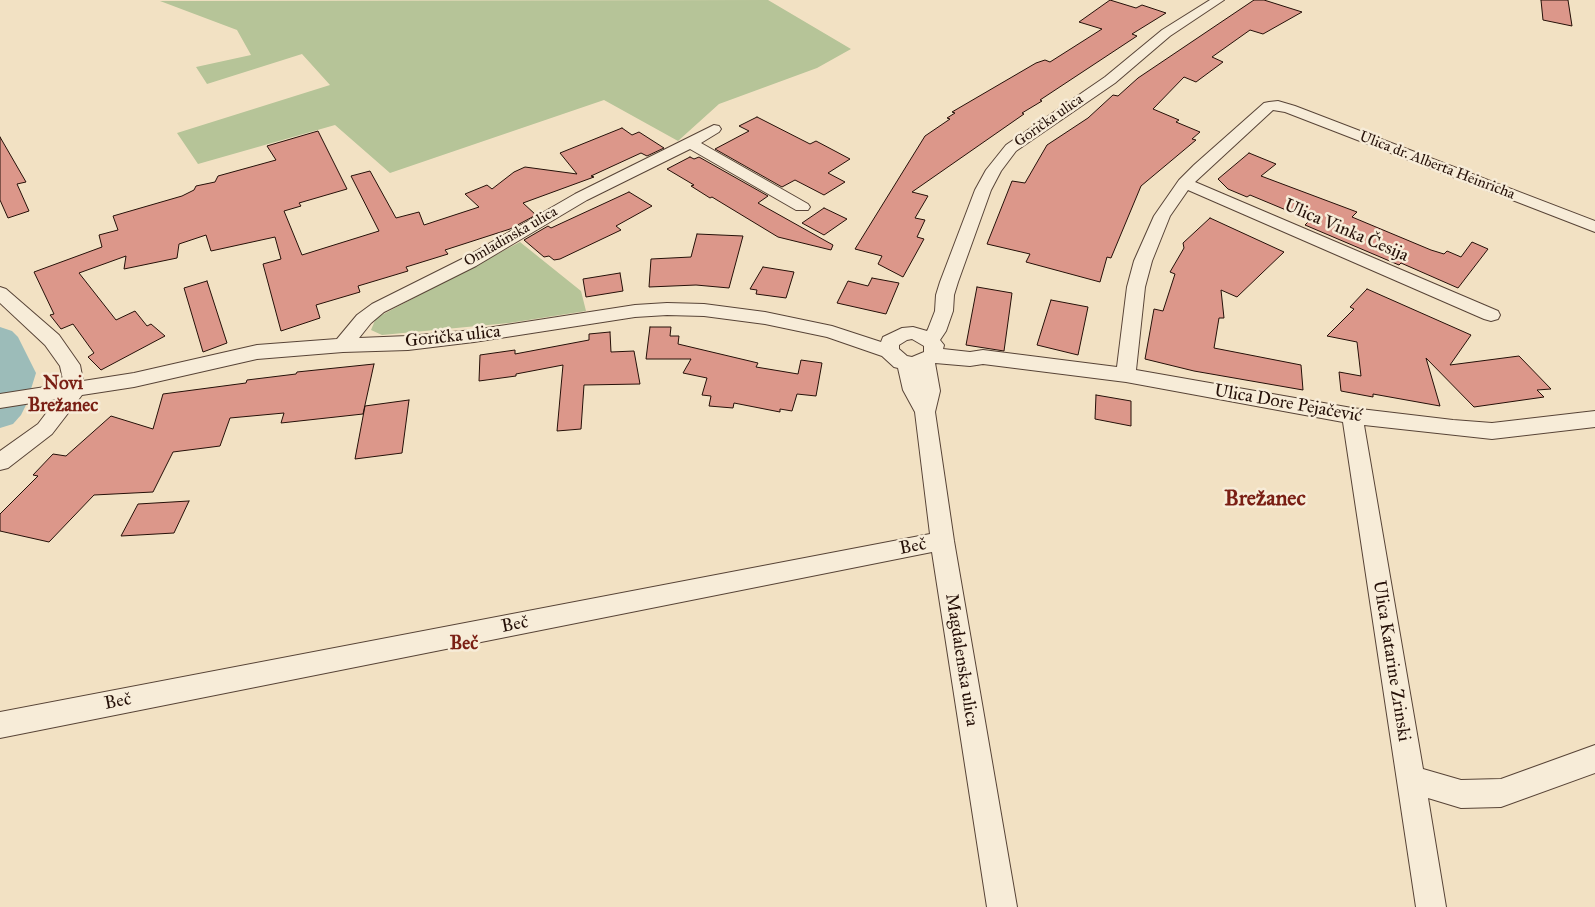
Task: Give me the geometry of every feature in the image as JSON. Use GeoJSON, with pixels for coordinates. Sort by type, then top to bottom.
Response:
{"type":"FeatureCollection","features":[{"type":"Feature","properties":{"kind":"street","name":"Gorička ulica"},"geometry":{"type":"LineString","coordinates":[[924,350],[937,331],[944,311],[945,294],[983,190],[994,170],[1011,148],[1110,80],[1172,29],[1218,0]]}},
{"type":"Feature","properties":{"kind":"street","name":"Ulica dr. Alberta Heinricha"},"geometry":{"type":"LineString","coordinates":[[1185,183],[1237,133],[1269,106],[1278,105],[1595,226]]}},
{"type":"Feature","properties":{"kind":"street","name":"Omladinska ulica"},"geometry":{"type":"LineString","coordinates":[[343,345],[364,318],[378,308],[470,262],[581,197],[690,143],[714,129]]}},
{"type":"Feature","properties":{"kind":"street"},"geometry":{"type":"LineString","coordinates":[[690,143],[802,207]]}},
{"type":"Feature","properties":{"kind":"street","name":"Ulica Vinka Česija"},"geometry":{"type":"LineString","coordinates":[[1185,183],[1491,315]]}},
{"type":"Feature","properties":{"kind":"street"},"geometry":{"type":"LineString","coordinates":[[1126,375],[1132,316],[1143,261],[1162,216],[1185,183]]}},
{"type":"Feature","properties":{"kind":"street"},"geometry":{"type":"LineString","coordinates":[[0,293],[52,340],[70,365],[75,390],[45,429],[0,462]]}},
{"type":"Feature","properties":{"kind":"street","name":"Gorička ulica"},"geometry":{"type":"LineString","coordinates":[[0,401],[134,380],[257,352],[474,336],[667,309],[734,313],[832,332],[846,338],[891,345]]}},
{"type":"Feature","properties":{"kind":"street"},"geometry":{"type":"LineString","coordinates":[[902,334],[924,350],[896,359],[891,345],[902,334]]}},
{"type":"Feature","properties":{"kind":"street","name":"Ulica Dore Pejačević"},"geometry":{"type":"LineString","coordinates":[[924,350],[970,359],[983,357],[1126,375],[1352,416],[1453,428],[1492,431],[1595,419]]}},
{"type":"Feature","properties":{"kind":"street","name":"Magdalenska ulica"},"geometry":{"type":"LineString","coordinates":[[924,350],[912,390],[925,412],[942,541],[1002,907]]}},
{"type":"Feature","properties":{"kind":"street","name":"Ulica Katarine Zrinski"},"geometry":{"type":"LineString","coordinates":[[1352,416],[1431,907]]}},
{"type":"Feature","properties":{"kind":"street","name":"Beč"},"geometry":{"type":"LineString","coordinates":[[0,725],[942,541]]}},
{"type":"Feature","properties":{"kind":"street"},"geometry":{"type":"LineString","coordinates":[[1409,779],[1461,794],[1501,793],[1595,759]]}},
{"type":"Feature","properties":{"kind":"green space"},"geometry":{"type":"Polygon","coordinates":[[[768,0],[851,49],[817,68],[719,104],[678,141],[604,100],[390,173],[335,125],[198,164],[177,133],[330,85],[302,54],[207,84],[196,67],[251,55],[237,30],[160,1],[768,0]]]}},
{"type":"Feature","properties":{"kind":"green space"},"geometry":{"type":"Polygon","coordinates":[[[520,242],[581,291],[586,311],[509,323],[382,335],[371,330],[376,318],[520,242]]]}},
{"type":"Feature","properties":{"kind":"building"},"geometry":{"type":"Polygon","coordinates":[[[1110,0],[1136,8],[1142,5],[1166,13],[1132,34],[1137,36],[1040,100],[1042,101],[1022,113],[1024,114],[912,192],[928,196],[915,218],[925,220],[917,237],[924,239],[903,277],[878,264],[882,256],[855,249],[925,136],[950,119],[947,118],[955,113],[952,112],[1036,63],[1045,60],[1050,62],[1102,29],[1079,22],[1110,0]]]}},
{"type":"Feature","properties":{"kind":"building"},"geometry":{"type":"Polygon","coordinates":[[[1254,0],[1264,0],[1302,12],[1263,34],[1250,30],[1212,57],[1223,62],[1196,82],[1184,77],[1153,109],[1179,120],[1176,122],[1200,132],[1192,139],[1196,140],[1141,186],[1111,258],[1107,257],[1100,282],[1026,262],[1030,254],[987,244],[1012,181],[1025,183],[1047,145],[1088,118],[1113,95],[1118,96],[1138,78],[1254,0]]]}},
{"type":"Feature","properties":{"kind":"building"},"geometry":{"type":"Polygon","coordinates":[[[1541,0],[1568,0],[1572,26],[1543,20],[1541,0]]]}},
{"type":"Feature","properties":{"kind":"building"},"geometry":{"type":"Polygon","coordinates":[[[757,117],[810,144],[816,141],[850,159],[828,173],[845,182],[824,195],[795,180],[782,187],[715,149],[749,131],[739,126],[757,117]]]}},
{"type":"Feature","properties":{"kind":"building"},"geometry":{"type":"Polygon","coordinates":[[[622,128],[632,135],[639,132],[664,148],[647,156],[641,153],[591,176],[594,177],[523,203],[536,215],[510,229],[445,250],[448,254],[406,267],[408,271],[358,286],[360,292],[316,305],[320,318],[281,331],[263,264],[281,259],[275,237],[211,251],[206,235],[179,244],[177,258],[124,269],[126,256],[79,273],[116,320],[135,311],[147,326],[151,324],[165,336],[101,370],[88,357],[94,353],[73,324],[61,329],[50,315],[54,314],[34,272],[102,247],[99,235],[118,230],[113,216],[182,196],[194,190],[196,186],[215,182],[218,176],[276,160],[267,146],[318,131],[347,189],[299,203],[301,206],[284,211],[302,255],[379,231],[351,176],[370,171],[396,218],[419,212],[424,225],[479,207],[465,194],[487,185],[492,189],[514,172],[525,167],[577,174],[560,153],[622,128]]]}},
{"type":"Feature","properties":{"kind":"building"},"geometry":{"type":"Polygon","coordinates":[[[0,137],[26,182],[17,184],[29,211],[8,218],[0,200],[0,137]]]}},
{"type":"Feature","properties":{"kind":"building"},"geometry":{"type":"Polygon","coordinates":[[[1249,153],[1276,164],[1261,176],[1357,212],[1352,217],[1431,250],[1444,254],[1447,251],[1461,257],[1472,242],[1488,249],[1458,288],[1401,263],[1399,265],[1305,225],[1310,220],[1250,195],[1247,197],[1228,189],[1218,179],[1249,153]]]}},
{"type":"Feature","properties":{"kind":"building"},"geometry":{"type":"Polygon","coordinates":[[[690,157],[694,159],[699,157],[768,196],[758,203],[833,245],[831,250],[778,237],[712,197],[710,198],[691,186],[694,185],[667,169],[690,157]]]}},
{"type":"Feature","properties":{"kind":"building"},"geometry":{"type":"Polygon","coordinates":[[[629,192],[652,206],[616,226],[621,230],[560,259],[554,260],[549,256],[544,257],[524,240],[548,226],[551,228],[629,192]]]}},
{"type":"Feature","properties":{"kind":"building"},"geometry":{"type":"Polygon","coordinates":[[[824,208],[847,219],[824,235],[802,223],[824,208]]]}},
{"type":"Feature","properties":{"kind":"building"},"geometry":{"type":"Polygon","coordinates":[[[1210,218],[1284,252],[1237,297],[1221,290],[1224,318],[1219,318],[1214,348],[1301,365],[1303,390],[1194,371],[1145,359],[1154,309],[1163,311],[1175,274],[1170,272],[1184,248],[1183,243],[1210,218]]]}},
{"type":"Feature","properties":{"kind":"building"},"geometry":{"type":"Polygon","coordinates":[[[697,234],[743,236],[729,288],[696,285],[649,287],[651,259],[691,257],[697,234]]]}},
{"type":"Feature","properties":{"kind":"building"},"geometry":{"type":"Polygon","coordinates":[[[763,267],[794,272],[786,298],[756,294],[757,290],[750,289],[763,267]]]}},
{"type":"Feature","properties":{"kind":"building"},"geometry":{"type":"Polygon","coordinates":[[[620,273],[623,291],[586,297],[583,279],[620,273]]]}},
{"type":"Feature","properties":{"kind":"building"},"geometry":{"type":"Polygon","coordinates":[[[872,278],[899,283],[886,314],[837,303],[848,281],[868,286],[872,278]]]}},
{"type":"Feature","properties":{"kind":"building"},"geometry":{"type":"Polygon","coordinates":[[[207,281],[227,343],[203,352],[184,288],[207,281]]]}},
{"type":"Feature","properties":{"kind":"building"},"geometry":{"type":"Polygon","coordinates":[[[977,287],[1012,293],[1004,351],[966,345],[977,287]]]}},
{"type":"Feature","properties":{"kind":"building"},"geometry":{"type":"Polygon","coordinates":[[[1367,289],[1471,335],[1450,365],[1519,356],[1551,389],[1537,390],[1544,397],[1474,407],[1426,358],[1440,406],[1373,394],[1373,397],[1341,391],[1339,372],[1361,376],[1357,342],[1327,336],[1354,309],[1350,307],[1367,289]]]}},
{"type":"Feature","properties":{"kind":"building"},"geometry":{"type":"Polygon","coordinates":[[[1051,300],[1088,307],[1078,355],[1037,345],[1051,300]]]}},
{"type":"Feature","properties":{"kind":"building"},"geometry":{"type":"Polygon","coordinates":[[[650,327],[671,327],[670,336],[679,336],[678,344],[758,363],[756,367],[798,374],[801,360],[822,363],[816,396],[797,394],[792,411],[780,409],[780,412],[734,403],[733,408],[709,406],[711,396],[702,395],[707,378],[683,373],[691,359],[646,359],[650,327]]]}},
{"type":"Feature","properties":{"kind":"building"},"geometry":{"type":"Polygon","coordinates":[[[610,332],[611,352],[634,351],[640,384],[584,385],[581,429],[557,431],[563,365],[516,374],[516,376],[479,381],[480,355],[515,350],[515,354],[589,340],[589,334],[610,332]]]}},
{"type":"Feature","properties":{"kind":"building"},"geometry":{"type":"Polygon","coordinates":[[[374,364],[363,414],[281,423],[284,413],[230,418],[220,446],[173,452],[153,492],[94,495],[49,542],[0,531],[0,514],[38,476],[33,475],[53,454],[66,456],[111,416],[153,429],[163,394],[246,383],[247,380],[296,374],[297,372],[374,364]]]}},
{"type":"Feature","properties":{"kind":"building"},"geometry":{"type":"Polygon","coordinates":[[[1096,395],[1131,401],[1131,426],[1095,419],[1096,395]]]}},
{"type":"Feature","properties":{"kind":"building"},"geometry":{"type":"Polygon","coordinates":[[[409,400],[402,453],[355,459],[365,406],[409,400]]]}},
{"type":"Feature","properties":{"kind":"building"},"geometry":{"type":"Polygon","coordinates":[[[189,501],[174,533],[121,536],[138,504],[189,501]]]}},
{"type":"Feature","properties":{"kind":"waterway"},"geometry":{"type":"LineString","coordinates":[[0,339],[6,345],[18,373],[8,405],[0,414]]}},
{"type":"Feature","properties":{"kind":"district","name":"Novi Brežanec"},"geometry":{"type":"Point","coordinates":[63,395]}},
{"type":"Feature","properties":{"kind":"district","name":"Brežanec"},"geometry":{"type":"Point","coordinates":[1265,500]}},
{"type":"Feature","properties":{"kind":"district","name":"Beč"},"geometry":{"type":"Point","coordinates":[464,644]}}]}
